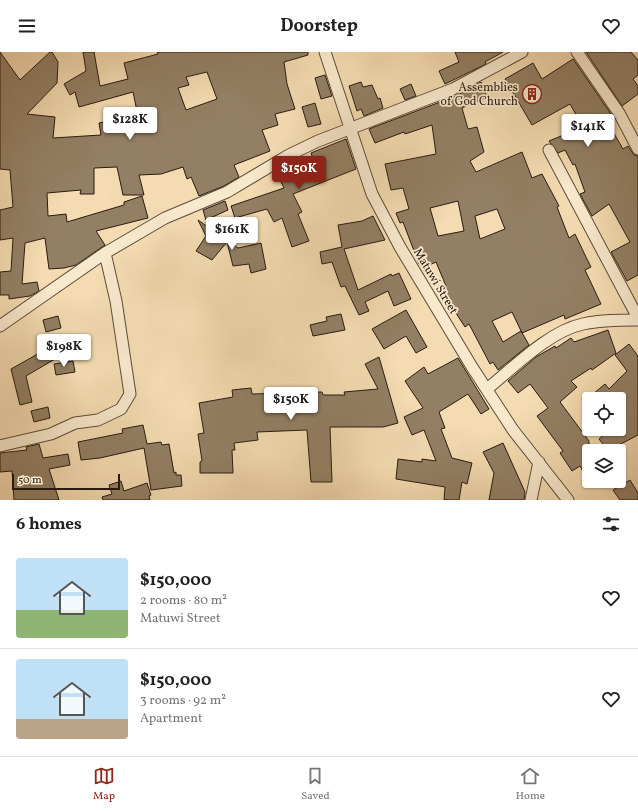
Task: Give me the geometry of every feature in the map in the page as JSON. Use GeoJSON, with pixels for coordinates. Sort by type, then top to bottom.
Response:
{"type":"FeatureCollection","features":[{"type":"Feature","properties":{"kind":"street","name":"Matuwi Street"},"geometry":{"type":"LineString","coordinates":[[325,52],[372,194],[400,247],[513,430],[568,500]]}},
{"type":"Feature","properties":{"kind":"street"},"geometry":{"type":"LineString","coordinates":[[0,326],[105,253],[165,218],[227,192],[289,155],[318,141],[453,89],[522,52]]}},
{"type":"Feature","properties":{"kind":"street"},"geometry":{"type":"LineString","coordinates":[[577,52],[619,113],[638,150]]}},
{"type":"Feature","properties":{"kind":"street"},"geometry":{"type":"LineString","coordinates":[[487,389],[534,350],[561,332],[581,324],[605,320],[638,319],[549,150]]}},
{"type":"Feature","properties":{"kind":"street"},"geometry":{"type":"LineString","coordinates":[[0,446],[51,434],[75,424],[98,420],[121,409],[130,394],[116,301],[105,253]]}},
{"type":"Feature","properties":{"kind":"street"},"geometry":{"type":"LineString","coordinates":[[531,500],[539,462]]}},
{"type":"Feature","properties":{"kind":"building"},"geometry":{"type":"Polygon","coordinates":[[[0,52],[20,80],[50,52],[52,52],[58,62],[57,83],[27,114],[55,117],[53,138],[101,135],[99,123],[138,116],[133,92],[79,107],[75,92],[70,95],[64,84],[86,71],[83,52],[94,52],[100,86],[128,79],[124,63],[158,54],[157,52],[308,52],[308,55],[284,62],[287,84],[295,109],[275,114],[278,125],[262,130],[270,151],[234,165],[239,177],[224,186],[199,196],[191,177],[187,179],[183,167],[161,174],[139,175],[144,195],[123,195],[117,167],[94,168],[94,194],[80,194],[81,190],[47,193],[48,216],[66,214],[67,222],[124,205],[124,202],[142,196],[148,218],[96,231],[105,245],[76,265],[64,268],[49,269],[45,238],[25,243],[22,284],[37,282],[39,291],[30,296],[9,299],[9,295],[0,295],[0,272],[11,271],[13,238],[0,240],[0,210],[13,207],[10,170],[0,169],[0,52]],[[207,72],[186,77],[189,85],[178,88],[186,110],[217,99],[207,72]]]}},
{"type":"Feature","properties":{"kind":"building"},"geometry":{"type":"Polygon","coordinates":[[[455,52],[503,52],[485,62],[486,64],[445,84],[439,71],[459,62],[455,52]]]}},
{"type":"Feature","properties":{"kind":"building"},"geometry":{"type":"Polygon","coordinates":[[[586,52],[631,52],[638,60],[638,75],[633,79],[638,86],[638,94],[622,106],[586,52]]]}},
{"type":"Feature","properties":{"kind":"building"},"geometry":{"type":"Polygon","coordinates":[[[573,59],[611,114],[605,118],[623,149],[628,146],[634,155],[638,156],[638,275],[627,281],[611,252],[630,242],[609,204],[592,216],[580,194],[585,192],[575,164],[573,165],[565,150],[558,153],[549,141],[583,127],[570,104],[532,125],[505,79],[533,63],[542,79],[573,59]]]}},
{"type":"Feature","properties":{"kind":"building"},"geometry":{"type":"Polygon","coordinates":[[[325,75],[332,96],[321,99],[315,78],[325,75]]]}},
{"type":"Feature","properties":{"kind":"building"},"geometry":{"type":"Polygon","coordinates":[[[361,82],[363,87],[372,85],[378,99],[380,98],[383,108],[364,116],[361,109],[357,111],[349,86],[361,82]]]}},
{"type":"Feature","properties":{"kind":"building"},"geometry":{"type":"Polygon","coordinates":[[[481,82],[487,97],[462,108],[468,129],[477,127],[484,152],[470,161],[476,172],[522,152],[532,178],[542,174],[559,206],[557,207],[569,238],[575,234],[591,267],[585,270],[601,304],[565,319],[564,315],[522,333],[529,345],[498,370],[493,362],[490,364],[469,324],[465,327],[441,290],[446,286],[436,262],[425,267],[423,262],[419,264],[403,222],[400,223],[396,213],[409,209],[403,188],[391,190],[385,164],[436,154],[432,125],[405,134],[404,132],[375,143],[369,129],[456,96],[481,82]],[[458,201],[430,208],[438,236],[464,231],[458,201]],[[497,209],[475,216],[480,239],[505,229],[497,209]],[[512,312],[492,321],[503,342],[521,331],[512,312]]]}},
{"type":"Feature","properties":{"kind":"building"},"geometry":{"type":"Polygon","coordinates":[[[411,84],[416,96],[405,100],[400,89],[411,84]]]}},
{"type":"Feature","properties":{"kind":"building"},"geometry":{"type":"Polygon","coordinates":[[[315,103],[321,124],[308,127],[302,107],[315,103]]]}},
{"type":"Feature","properties":{"kind":"building"},"geometry":{"type":"Polygon","coordinates":[[[346,139],[356,169],[293,194],[302,212],[298,214],[309,241],[292,247],[282,218],[274,222],[267,209],[235,218],[231,206],[284,188],[277,174],[291,167],[297,179],[317,171],[311,153],[346,139]]]}},
{"type":"Feature","properties":{"kind":"building"},"geometry":{"type":"Polygon","coordinates":[[[225,201],[228,210],[206,220],[203,210],[225,201]]]}},
{"type":"Feature","properties":{"kind":"building"},"geometry":{"type":"Polygon","coordinates":[[[373,216],[385,240],[344,249],[358,290],[391,274],[392,276],[399,273],[411,299],[394,306],[388,291],[365,302],[369,311],[359,315],[345,286],[341,287],[332,262],[322,264],[320,252],[342,247],[338,225],[362,221],[373,216]]]}},
{"type":"Feature","properties":{"kind":"building"},"geometry":{"type":"Polygon","coordinates":[[[198,220],[238,248],[261,243],[266,269],[251,273],[249,264],[233,266],[227,242],[212,260],[196,251],[206,236],[198,220]]]}},
{"type":"Feature","properties":{"kind":"building"},"geometry":{"type":"Polygon","coordinates":[[[406,310],[427,347],[416,353],[406,336],[384,349],[372,329],[406,310]]]}},
{"type":"Feature","properties":{"kind":"building"},"geometry":{"type":"Polygon","coordinates":[[[341,314],[345,330],[313,336],[310,325],[327,321],[326,317],[341,314]]]}},
{"type":"Feature","properties":{"kind":"building"},"geometry":{"type":"Polygon","coordinates":[[[58,316],[61,328],[46,332],[43,320],[58,316]]]}},
{"type":"Feature","properties":{"kind":"building"},"geometry":{"type":"Polygon","coordinates":[[[608,330],[616,353],[592,370],[591,368],[571,381],[577,387],[560,402],[582,432],[582,436],[585,436],[589,441],[589,444],[582,444],[582,469],[580,466],[572,471],[560,453],[563,451],[537,416],[548,408],[530,384],[518,393],[508,381],[536,357],[555,346],[556,348],[571,338],[574,342],[608,330]]]}},
{"type":"Feature","properties":{"kind":"building"},"geometry":{"type":"Polygon","coordinates":[[[52,343],[55,359],[26,376],[32,402],[20,405],[11,369],[43,351],[41,346],[52,343]]]}},
{"type":"Feature","properties":{"kind":"building"},"geometry":{"type":"Polygon","coordinates":[[[629,344],[638,356],[638,435],[621,444],[603,444],[599,439],[603,436],[626,436],[626,392],[595,392],[605,384],[609,389],[627,371],[615,355],[629,344]]]}},
{"type":"Feature","properties":{"kind":"building"},"geometry":{"type":"Polygon","coordinates":[[[379,357],[398,423],[383,427],[330,427],[332,482],[311,482],[307,430],[257,432],[258,440],[234,443],[235,450],[232,450],[233,473],[200,473],[200,462],[202,461],[198,434],[204,433],[199,403],[233,397],[232,390],[251,388],[252,394],[322,392],[323,395],[345,395],[344,392],[378,389],[365,364],[379,357]]]}},
{"type":"Feature","properties":{"kind":"building"},"geometry":{"type":"Polygon","coordinates":[[[458,358],[489,409],[481,414],[468,394],[439,412],[445,428],[441,429],[452,458],[472,463],[467,484],[462,482],[459,500],[444,500],[445,487],[396,479],[398,459],[422,462],[422,459],[436,461],[424,430],[412,435],[404,417],[423,408],[405,381],[424,367],[428,374],[458,358]]]}},
{"type":"Feature","properties":{"kind":"building"},"geometry":{"type":"Polygon","coordinates":[[[73,361],[75,372],[56,375],[54,364],[73,361]]]}},
{"type":"Feature","properties":{"kind":"building"},"geometry":{"type":"Polygon","coordinates":[[[48,407],[50,418],[34,422],[31,411],[48,407]]]}},
{"type":"Feature","properties":{"kind":"building"},"geometry":{"type":"Polygon","coordinates":[[[143,425],[147,444],[161,442],[162,445],[169,444],[174,473],[176,472],[176,475],[181,475],[182,486],[151,490],[144,448],[100,458],[81,460],[78,442],[123,433],[122,429],[143,425]]]}},
{"type":"Feature","properties":{"kind":"building"},"geometry":{"type":"Polygon","coordinates":[[[503,443],[525,492],[524,500],[489,500],[494,473],[483,452],[503,443]]]}},
{"type":"Feature","properties":{"kind":"building"},"geometry":{"type":"Polygon","coordinates":[[[39,444],[43,458],[68,454],[70,465],[49,469],[59,500],[14,500],[12,471],[0,472],[0,453],[27,450],[26,447],[39,444]]]}},
{"type":"Feature","properties":{"kind":"building"},"geometry":{"type":"Polygon","coordinates":[[[630,480],[638,493],[638,500],[620,500],[613,490],[616,488],[626,488],[626,482],[630,480]]]}},
{"type":"Feature","properties":{"kind":"building"},"geometry":{"type":"Polygon","coordinates":[[[121,481],[124,491],[147,483],[151,495],[149,496],[150,500],[103,500],[102,497],[112,494],[109,485],[121,481]]]}},
{"type":"Feature","properties":{"kind":"place","name":"Assemblies of God Church"},"geometry":{"type":"Point","coordinates":[532,94]}}]}
